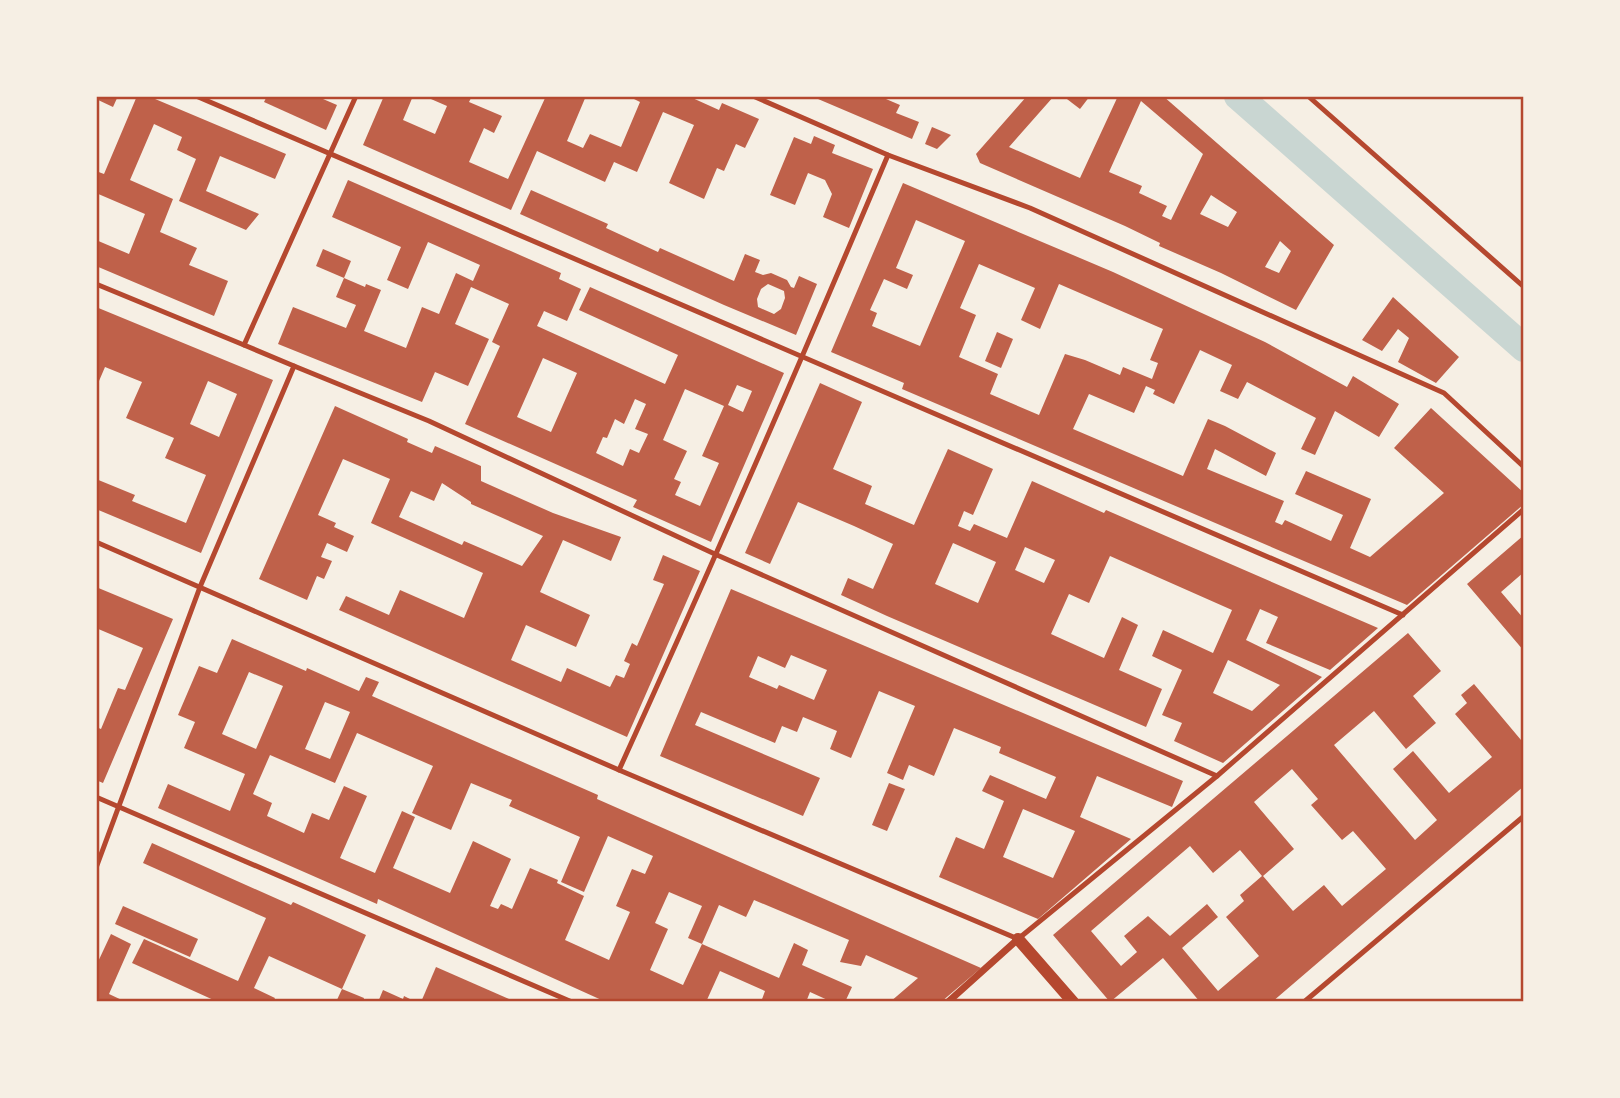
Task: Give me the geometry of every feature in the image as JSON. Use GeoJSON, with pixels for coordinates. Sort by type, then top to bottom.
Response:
{"type":"FeatureCollection","features":[{"type":"Feature","properties":{"kind":"street"},"geometry":{"type":"LineString","coordinates":[[948,1002],[1018,939],[1073,1002]]}},
{"type":"Feature","properties":{"kind":"lane"},"geometry":{"type":"LineString","coordinates":[[196,96],[1403,615]]}},
{"type":"Feature","properties":{"kind":"lane"},"geometry":{"type":"LineString","coordinates":[[243,345],[356,96]]}},
{"type":"Feature","properties":{"kind":"lane"},"geometry":{"type":"LineString","coordinates":[[753,96],[888,155],[1030,208],[1444,393],[1524,467]]}},
{"type":"Feature","properties":{"kind":"lane"},"geometry":{"type":"LineString","coordinates":[[1308,96],[1524,287]]}},
{"type":"Feature","properties":{"kind":"lane"},"geometry":{"type":"LineString","coordinates":[[619,769],[717,555],[888,155]]}},
{"type":"Feature","properties":{"kind":"lane"},"geometry":{"type":"LineString","coordinates":[[96,284],[429,421],[717,555],[1217,776]]}},
{"type":"Feature","properties":{"kind":"lane"},"geometry":{"type":"LineString","coordinates":[[96,868],[200,587],[294,366]]}},
{"type":"Feature","properties":{"kind":"lane"},"geometry":{"type":"LineString","coordinates":[[96,542],[1018,939],[1217,776],[1524,509]]}},
{"type":"Feature","properties":{"kind":"lane"},"geometry":{"type":"LineString","coordinates":[[96,797],[572,1002]]}},
{"type":"Feature","properties":{"kind":"lane"},"geometry":{"type":"LineString","coordinates":[[1304,1002],[1524,816]]}},
{"type":"Feature","properties":{"kind":"building"},"geometry":{"type":"Polygon","coordinates":[[[96,96],[118,96],[113,107],[96,99],[96,96]]]}},
{"type":"Feature","properties":{"kind":"building"},"geometry":{"type":"Polygon","coordinates":[[[137,96],[148,96],[286,154],[275,179],[220,156],[206,191],[259,214],[246,230],[179,201],[196,159],[177,150],[182,137],[154,124],[130,180],[173,199],[160,232],[197,248],[189,265],[228,281],[214,316],[96,266],[96,240],[129,254],[145,214],[96,193],[96,171],[104,174],[137,96]]]}},
{"type":"Feature","properties":{"kind":"building"},"geometry":{"type":"Polygon","coordinates":[[[267,96],[316,96],[337,105],[326,130],[264,102],[267,96]]]}},
{"type":"Feature","properties":{"kind":"building"},"geometry":{"type":"Polygon","coordinates":[[[384,96],[413,96],[403,120],[435,134],[447,106],[424,96],[472,96],[469,102],[502,116],[494,133],[484,128],[469,162],[508,179],[546,96],[586,96],[567,141],[583,148],[590,134],[621,147],[640,102],[628,96],[688,96],[719,110],[722,103],[759,119],[745,148],[736,144],[724,171],[717,168],[704,199],[669,183],[694,125],[663,112],[637,172],[614,162],[605,182],[537,151],[511,210],[363,145],[384,96]]]}},
{"type":"Feature","properties":{"kind":"building"},"geometry":{"type":"Polygon","coordinates":[[[811,96],[879,96],[900,105],[896,113],[919,122],[912,139],[811,96]]]}},
{"type":"Feature","properties":{"kind":"building"},"geometry":{"type":"Polygon","coordinates":[[[1027,96],[1054,96],[1009,147],[1080,178],[1118,96],[1163,96],[1334,245],[1296,310],[1159,246],[1160,243],[1125,226],[980,163],[976,154],[1027,96]],[[1141,101],[1109,172],[1142,186],[1139,193],[1167,206],[1162,216],[1171,220],[1203,154],[1141,101]],[[1211,195],[1200,214],[1228,227],[1237,212],[1211,195]],[[1280,241],[1265,267],[1279,273],[1291,251],[1280,241]]]}},
{"type":"Feature","properties":{"kind":"building"},"geometry":{"type":"Polygon","coordinates":[[[1063,96],[1090,96],[1080,109],[1063,96]]]}},
{"type":"Feature","properties":{"kind":"building"},"geometry":{"type":"Polygon","coordinates":[[[932,127],[951,135],[937,149],[925,144],[932,127]]]}},
{"type":"Feature","properties":{"kind":"building"},"geometry":{"type":"Polygon","coordinates":[[[814,136],[835,145],[832,153],[873,169],[849,228],[823,217],[832,194],[825,180],[808,173],[795,205],[770,195],[794,137],[811,144],[814,136]]]}},
{"type":"Feature","properties":{"kind":"building"},"geometry":{"type":"Polygon","coordinates":[[[348,180],[561,273],[559,279],[581,289],[567,321],[544,311],[537,326],[665,384],[678,355],[579,310],[590,287],[784,373],[711,542],[633,507],[637,500],[465,424],[500,346],[492,342],[509,304],[471,287],[455,324],[489,339],[468,386],[435,372],[422,402],[278,344],[293,307],[346,328],[356,305],[336,297],[344,278],[381,290],[364,331],[406,348],[422,307],[439,314],[456,273],[473,281],[480,265],[428,242],[408,289],[387,280],[401,247],[332,217],[348,180]],[[543,358],[517,417],[551,432],[577,373],[543,358]],[[737,385],[728,405],[743,412],[752,391],[737,385]],[[685,389],[663,440],[687,451],[674,479],[681,482],[675,495],[700,506],[719,463],[702,456],[724,406],[685,389]],[[635,399],[624,424],[615,419],[607,438],[603,437],[596,453],[623,466],[630,449],[639,453],[648,434],[635,429],[646,404],[635,399]]]}},
{"type":"Feature","properties":{"kind":"building"},"geometry":{"type":"Polygon","coordinates":[[[903,183],[1113,272],[1265,342],[1347,387],[1353,376],[1399,404],[1379,437],[1335,411],[1315,455],[1301,449],[1316,418],[1247,382],[1238,399],[1220,391],[1232,365],[1200,350],[1174,404],[1153,394],[1155,390],[1146,386],[1134,413],[1089,394],[1073,429],[1183,476],[1208,419],[1225,426],[1276,453],[1266,476],[1215,449],[1207,469],[1284,501],[1275,522],[1282,525],[1285,520],[1331,541],[1343,515],[1295,494],[1306,471],[1371,499],[1350,548],[1370,557],[1444,493],[1394,448],[1431,408],[1524,493],[1524,504],[1407,605],[902,389],[904,383],[831,352],[903,183]],[[916,220],[896,268],[913,275],[907,289],[884,279],[870,310],[877,313],[872,326],[920,346],[965,241],[916,220]],[[979,264],[960,308],[976,315],[959,357],[998,374],[990,394],[1039,415],[1065,354],[1120,375],[1123,367],[1152,379],[1158,363],[1150,360],[1163,329],[1059,284],[1040,329],[1021,320],[1035,288],[979,264]]]}},
{"type":"Feature","properties":{"kind":"building"},"geometry":{"type":"Polygon","coordinates":[[[531,190],[608,224],[606,228],[658,252],[660,248],[734,281],[745,254],[760,260],[755,272],[763,275],[771,273],[787,280],[791,287],[794,288],[799,276],[817,284],[796,335],[520,214],[531,190]],[[768,284],[761,289],[757,299],[758,307],[774,314],[781,309],[785,298],[784,291],[768,284]]]}},
{"type":"Feature","properties":{"kind":"building"},"geometry":{"type":"Polygon","coordinates":[[[323,249],[351,261],[344,278],[316,266],[323,249]]]}},
{"type":"Feature","properties":{"kind":"building"},"geometry":{"type":"Polygon","coordinates":[[[1393,297],[1459,357],[1436,383],[1398,362],[1409,338],[1398,329],[1382,351],[1362,340],[1393,297]]]}},
{"type":"Feature","properties":{"kind":"building"},"geometry":{"type":"Polygon","coordinates":[[[96,307],[273,380],[201,553],[96,509],[96,479],[135,495],[132,501],[186,523],[206,475],[165,458],[174,438],[126,418],[142,382],[105,367],[96,388],[96,307]],[[208,381],[190,424],[219,437],[237,394],[208,381]]]}},
{"type":"Feature","properties":{"kind":"building"},"geometry":{"type":"Polygon","coordinates":[[[997,332],[1013,339],[1001,368],[985,361],[997,332]]]}},
{"type":"Feature","properties":{"kind":"building"},"geometry":{"type":"Polygon","coordinates":[[[820,383],[862,402],[833,469],[872,486],[865,504],[914,525],[948,449],[993,469],[973,515],[964,511],[958,526],[970,531],[974,524],[1007,538],[1032,481],[1104,513],[1106,510],[1378,628],[1330,670],[1266,643],[1278,617],[1260,609],[1246,640],[1322,677],[1223,763],[1174,741],[1182,723],[1162,715],[1182,670],[1152,656],[1163,630],[1213,653],[1232,610],[1110,556],[1089,603],[1069,594],[1051,634],[1104,658],[1122,617],[1138,625],[1119,670],[1162,689],[1146,727],[841,595],[848,578],[873,589],[893,544],[854,526],[798,502],[770,564],[745,553],[820,383]],[[953,543],[935,584],[978,603],[996,562],[953,543]],[[1025,547],[1015,570],[1044,583],[1055,560],[1025,547]],[[1228,660],[1213,693],[1252,711],[1280,685],[1228,660]]]}},
{"type":"Feature","properties":{"kind":"building"},"geometry":{"type":"Polygon","coordinates":[[[335,406],[408,439],[407,442],[432,453],[435,446],[481,466],[481,481],[553,513],[621,537],[611,561],[563,540],[540,592],[590,615],[576,647],[526,625],[511,660],[561,682],[567,668],[610,687],[616,675],[624,678],[630,664],[624,661],[632,643],[637,646],[664,584],[653,580],[663,555],[700,571],[627,737],[339,610],[346,596],[389,615],[400,590],[464,618],[483,573],[371,523],[390,479],[343,459],[318,515],[336,523],[334,527],[354,536],[347,552],[327,543],[321,557],[332,561],[324,579],[317,576],[307,600],[259,579],[335,406]],[[442,483],[434,501],[411,491],[399,517],[462,545],[464,541],[522,566],[543,536],[471,502],[442,483]]]}},
{"type":"Feature","properties":{"kind":"building"},"geometry":{"type":"Polygon","coordinates":[[[1524,535],[1524,572],[1501,592],[1524,619],[1524,651],[1467,584],[1524,535]]]}},
{"type":"Feature","properties":{"kind":"building"},"geometry":{"type":"Polygon","coordinates":[[[96,587],[173,619],[103,783],[96,780],[96,727],[101,729],[118,688],[125,690],[143,648],[96,628],[96,587]]]}},
{"type":"Feature","properties":{"kind":"building"},"geometry":{"type":"Polygon","coordinates":[[[731,589],[1183,781],[1172,807],[1097,776],[1080,817],[1131,839],[1038,919],[939,877],[956,837],[984,849],[1004,801],[982,791],[990,775],[1046,799],[1056,777],[999,753],[1001,747],[954,728],[934,776],[909,765],[903,780],[887,773],[915,706],[879,691],[851,758],[830,749],[837,731],[803,717],[797,732],[782,726],[775,743],[701,712],[695,725],[820,778],[803,816],[660,756],[731,589]],[[791,655],[785,668],[758,656],[749,677],[777,689],[779,685],[814,700],[827,670],[791,655]],[[1023,809],[1003,857],[1053,878],[1075,831],[1023,809]]]}},
{"type":"Feature","properties":{"kind":"building"},"geometry":{"type":"Polygon","coordinates":[[[1408,633],[1441,671],[1413,696],[1436,723],[1406,749],[1374,711],[1334,745],[1415,840],[1437,820],[1393,769],[1413,751],[1449,793],[1492,757],[1455,714],[1467,703],[1461,695],[1474,684],[1521,740],[1524,738],[1524,786],[1272,1002],[1200,1002],[1163,958],[1110,1002],[1053,935],[1408,633]],[[1292,769],[1254,802],[1294,849],[1263,876],[1293,911],[1324,885],[1342,906],[1386,869],[1353,831],[1342,840],[1311,805],[1318,799],[1292,769]],[[1190,846],[1091,931],[1121,966],[1137,952],[1124,936],[1148,916],[1170,936],[1207,904],[1218,917],[1182,948],[1218,991],[1259,956],[1226,917],[1244,901],[1240,895],[1262,876],[1240,850],[1213,873],[1190,846]]]}},
{"type":"Feature","properties":{"kind":"building"},"geometry":{"type":"Polygon","coordinates":[[[232,639],[359,691],[366,677],[379,682],[372,696],[598,795],[597,799],[981,968],[941,1002],[890,1002],[918,978],[866,955],[861,966],[840,962],[849,940],[754,900],[746,917],[719,905],[702,944],[779,978],[794,943],[808,950],[802,965],[852,987],[845,1002],[832,1002],[810,992],[806,1002],[761,1002],[765,991],[720,971],[706,1002],[606,1002],[378,899],[377,904],[158,808],[168,784],[230,811],[245,774],[184,748],[195,722],[178,715],[199,666],[217,673],[232,639]],[[249,672],[222,734],[256,749],[283,686],[249,672]],[[325,702],[305,749],[330,759],[350,712],[325,702]],[[357,733],[335,783],[270,755],[253,794],[272,803],[267,816],[304,833],[312,813],[329,820],[344,786],[367,796],[340,858],[375,873],[402,811],[415,817],[393,868],[450,893],[473,841],[511,859],[490,906],[498,909],[501,904],[512,909],[530,868],[558,880],[557,883],[584,896],[565,940],[609,960],[630,912],[616,906],[632,869],[645,874],[653,856],[608,836],[584,892],[561,882],[580,837],[509,806],[512,800],[471,783],[451,830],[412,813],[433,766],[357,733]],[[669,892],[655,923],[668,929],[650,970],[683,985],[702,944],[688,938],[702,906],[669,892]]]}},
{"type":"Feature","properties":{"kind":"building"},"geometry":{"type":"Polygon","coordinates":[[[889,783],[905,789],[887,831],[872,825],[889,783]]]}},
{"type":"Feature","properties":{"kind":"building"},"geometry":{"type":"Polygon","coordinates":[[[152,843],[366,935],[342,989],[269,956],[254,988],[275,998],[273,1002],[218,1002],[132,963],[144,939],[238,981],[266,918],[143,863],[152,843]]]}},
{"type":"Feature","properties":{"kind":"building"},"geometry":{"type":"Polygon","coordinates":[[[123,906],[198,939],[190,957],[115,924],[123,906]]]}},
{"type":"Feature","properties":{"kind":"building"},"geometry":{"type":"Polygon","coordinates":[[[111,934],[131,944],[109,994],[126,1002],[96,1002],[96,966],[111,934]]]}},
{"type":"Feature","properties":{"kind":"building"},"geometry":{"type":"Polygon","coordinates":[[[436,967],[509,999],[515,1002],[421,1002],[436,967]]]}},
{"type":"Feature","properties":{"kind":"building"},"geometry":{"type":"Polygon","coordinates":[[[342,989],[364,998],[363,1002],[336,1002],[342,989]]]}},
{"type":"Feature","properties":{"kind":"building"},"geometry":{"type":"Polygon","coordinates":[[[383,990],[403,999],[404,996],[416,1002],[378,1002],[383,990]]]}},
{"type":"Feature","properties":{"kind":"waterway"},"geometry":{"type":"LineString","coordinates":[[1238,96],[1524,348]]}}]}
